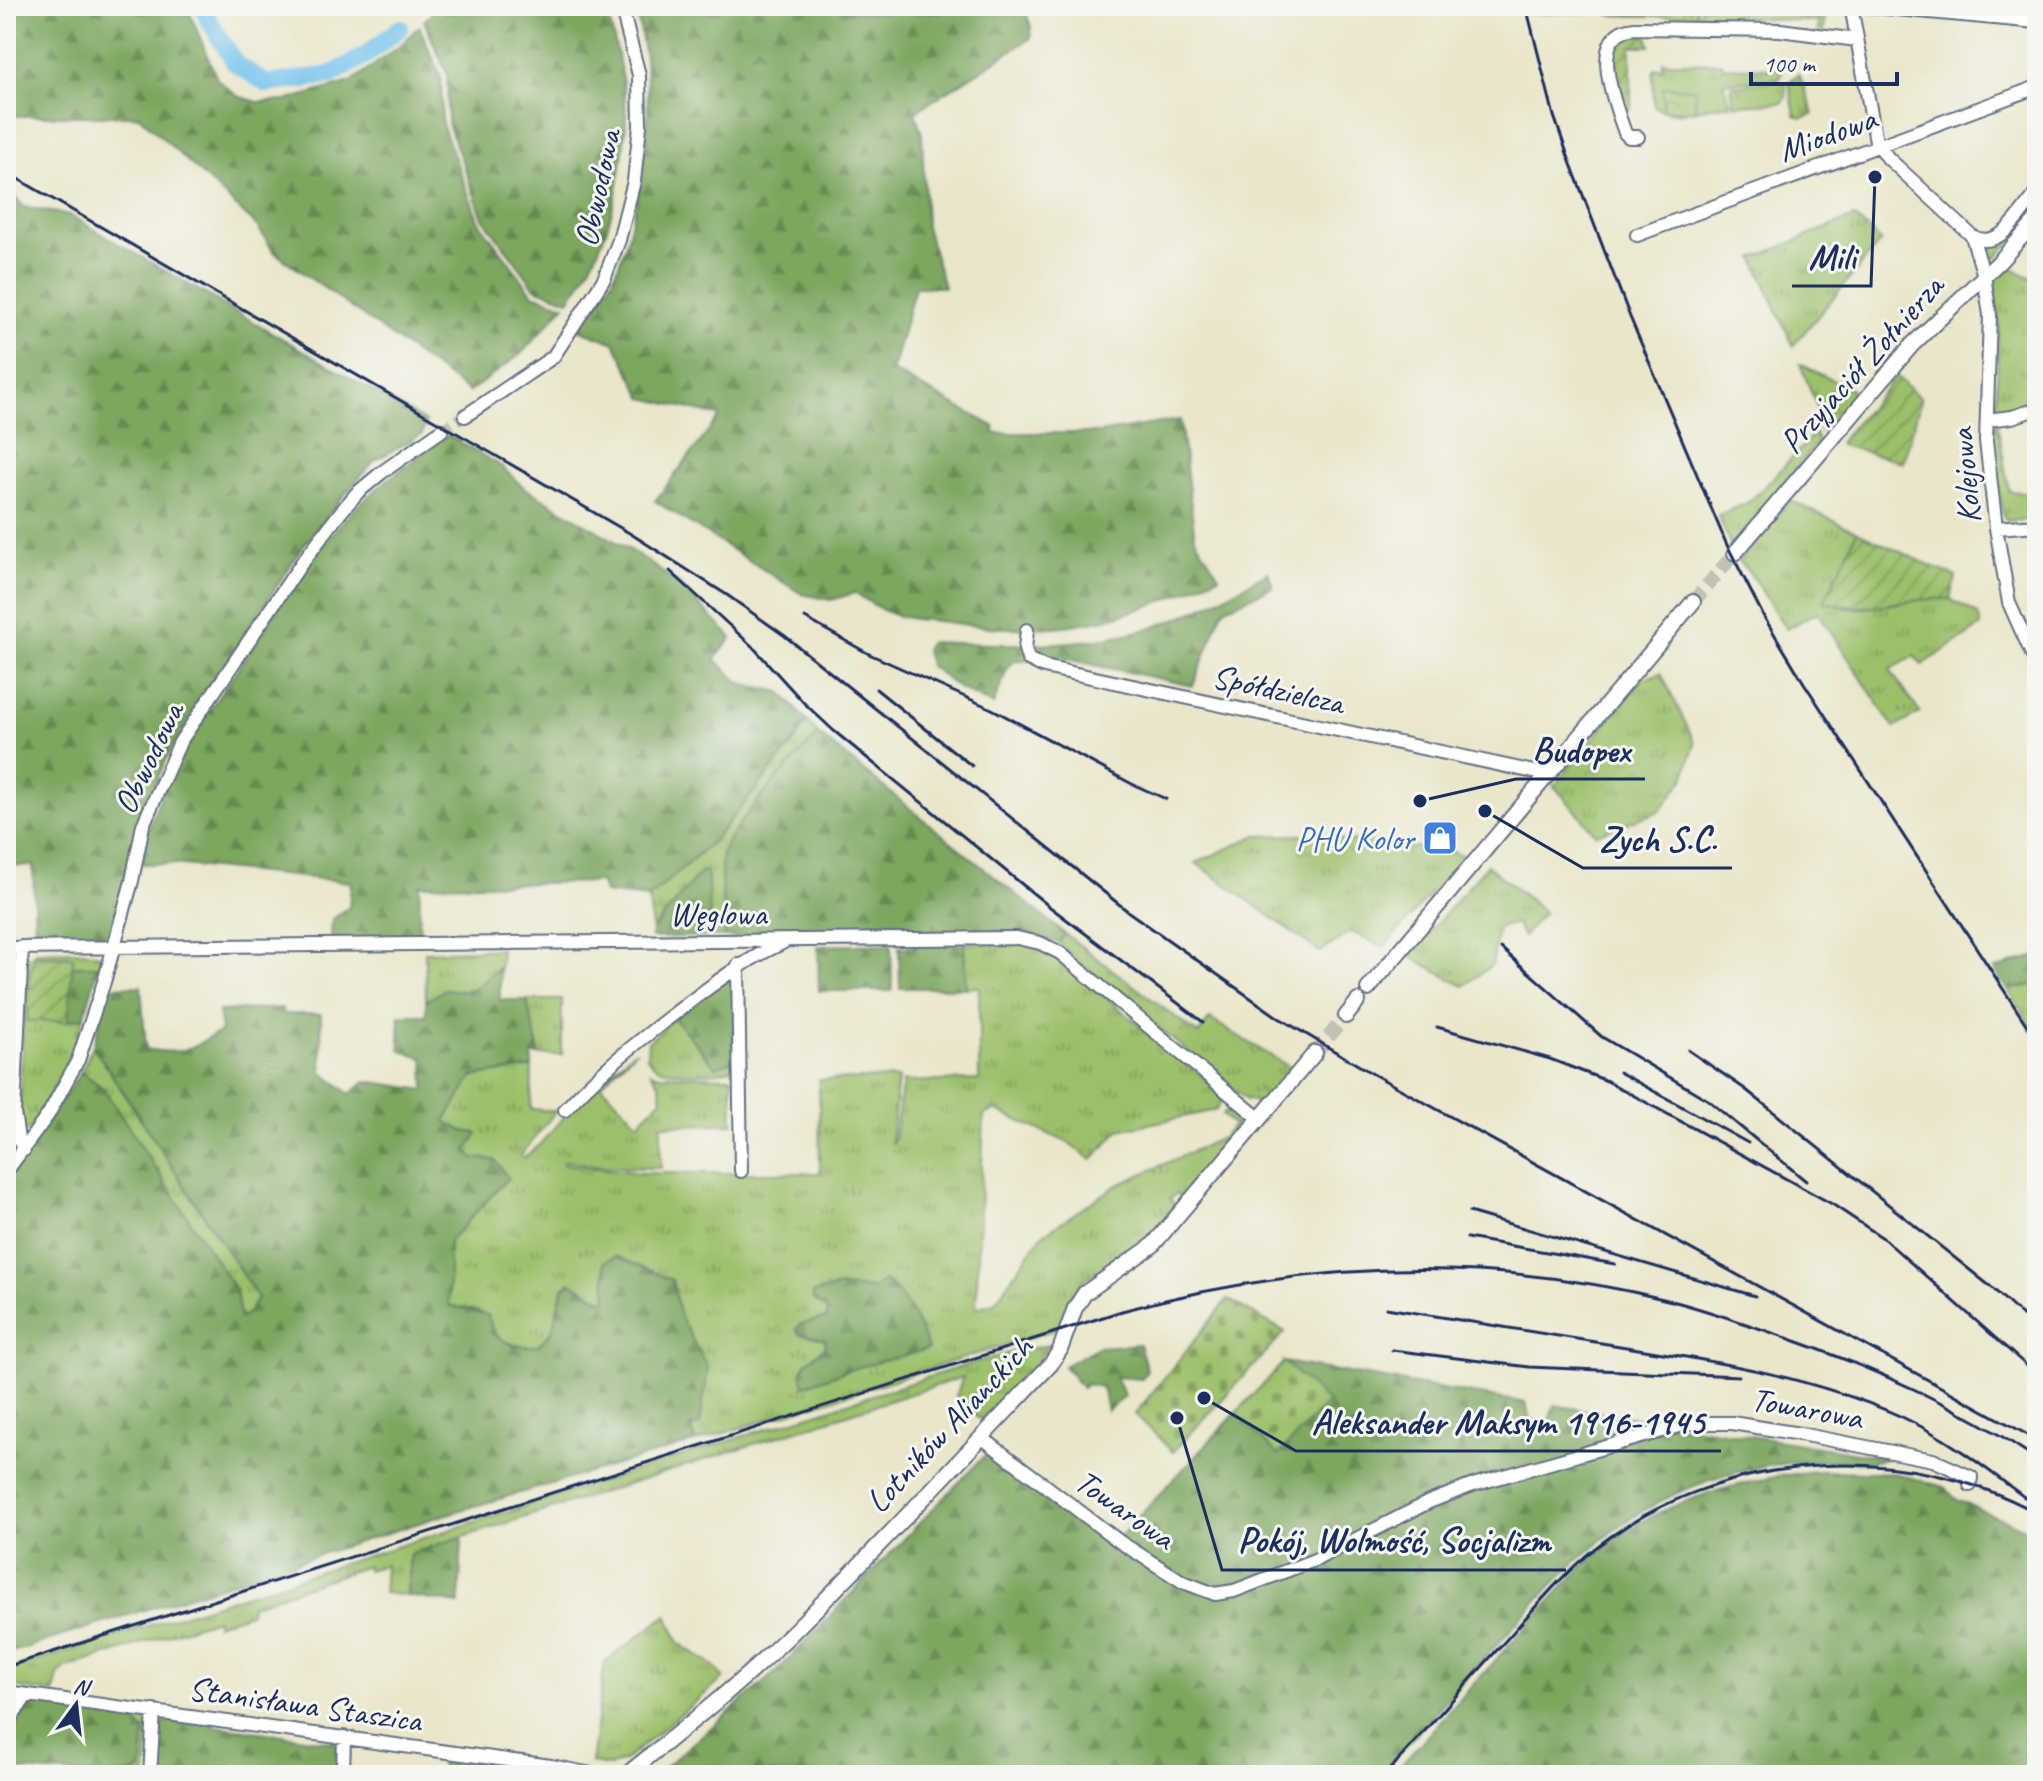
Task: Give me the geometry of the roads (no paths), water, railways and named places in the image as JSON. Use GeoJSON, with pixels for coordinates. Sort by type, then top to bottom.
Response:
{"type":"FeatureCollection","features":[{"type":"Feature","properties":{"kind":"main road","name":"Przyjaciół Żołnierza"},"geometry":{"type":"LineString","coordinates":[[1735,553],[1893,366],[2037,220]]}},
{"type":"Feature","properties":{"kind":"main road"},"geometry":{"type":"LineString","coordinates":[[1368,989],[1693,602]]}},
{"type":"Feature","properties":{"kind":"main road"},"geometry":{"type":"LineString","coordinates":[[1346,1016],[1358,1001]]}},
{"type":"Feature","properties":{"kind":"main road","name":"Lotników Alianckich"},"geometry":{"type":"LineString","coordinates":[[631,1773],[796,1629],[1051,1364],[1060,1350],[1075,1308],[1085,1293],[1152,1246],[1315,1053]]}},
{"type":"Feature","properties":{"kind":"street","name":"Obwodowa"},"geometry":{"type":"LineString","coordinates":[[465,416],[553,357],[604,279],[628,209],[640,126],[639,75],[621,6]]}},
{"type":"Feature","properties":{"kind":"street"},"geometry":{"type":"LineString","coordinates":[[1851,6],[1873,131],[1888,158],[1972,236],[1983,241],[2000,237],[2037,193]]}},
{"type":"Feature","properties":{"kind":"street"},"geometry":{"type":"LineString","coordinates":[[1865,6],[2037,22]]}},
{"type":"Feature","properties":{"kind":"street"},"geometry":{"type":"LineString","coordinates":[[1638,137],[1629,137],[1625,133],[1610,88],[1608,50],[1611,40],[1621,30],[1771,30],[1857,40]]}},
{"type":"Feature","properties":{"kind":"street","name":"Miodowa"},"geometry":{"type":"LineString","coordinates":[[1637,235],[2037,87]]}},
{"type":"Feature","properties":{"kind":"street","name":"Kolejowa"},"geometry":{"type":"LineString","coordinates":[[1972,236],[1984,276],[1990,315],[1987,420],[1989,477],[1996,528],[2009,603],[2037,665]]}},
{"type":"Feature","properties":{"kind":"street"},"geometry":{"type":"LineString","coordinates":[[1987,420],[2012,417],[2037,409]]}},
{"type":"Feature","properties":{"kind":"street","name":"Obwodowa"},"geometry":{"type":"LineString","coordinates":[[6,1172],[48,1115],[78,1060],[132,881],[143,825],[180,742],[301,564],[340,513],[357,493],[381,473],[442,430]]}},
{"type":"Feature","properties":{"kind":"street"},"geometry":{"type":"LineString","coordinates":[[1996,528],[2037,525]]}},
{"type":"Feature","properties":{"kind":"street","name":"Spółdzielcza"},"geometry":{"type":"LineString","coordinates":[[1027,630],[1025,649],[1028,659],[1044,667],[1548,775]]}},
{"type":"Feature","properties":{"kind":"street","name":"Węglowa"},"geometry":{"type":"LineString","coordinates":[[6,948],[1003,938],[1040,943],[1067,958],[1260,1119]]}},
{"type":"Feature","properties":{"kind":"street"},"geometry":{"type":"LineString","coordinates":[[565,1110],[617,1059],[738,965],[787,940]]}},
{"type":"Feature","properties":{"kind":"street"},"geometry":{"type":"LineString","coordinates":[[22,947],[14,1113],[18,1139],[24,1150]]}},
{"type":"Feature","properties":{"kind":"street"},"geometry":{"type":"LineString","coordinates":[[738,965],[741,1171]]}},
{"type":"Feature","properties":{"kind":"street","name":"Towarowa"},"geometry":{"type":"LineString","coordinates":[[981,1437],[1120,1542],[1183,1582],[1215,1594],[1234,1591],[1317,1559],[1429,1502],[1473,1485],[1690,1423],[1732,1423],[1933,1460],[1971,1477],[1970,1485]]}},
{"type":"Feature","properties":{"kind":"street","name":"Stanisława Staszica"},"geometry":{"type":"LineString","coordinates":[[6,1692],[551,1766],[596,1775]]}},
{"type":"Feature","properties":{"kind":"street"},"geometry":{"type":"LineString","coordinates":[[6,1726],[27,1695]]}},
{"type":"Feature","properties":{"kind":"street"},"geometry":{"type":"LineString","coordinates":[[150,1775],[154,1711]]}},
{"type":"Feature","properties":{"kind":"street"},"geometry":{"type":"LineString","coordinates":[[343,1775],[344,1737]]}},
{"type":"Feature","properties":{"kind":"waterway"},"geometry":{"type":"LineString","coordinates":[[204,6],[207,17],[235,63],[267,84],[331,75],[366,55],[400,28]]}},
{"type":"Feature","properties":{"kind":"tunnel"},"geometry":{"type":"LineString","coordinates":[[442,430],[465,416]]}},
{"type":"Feature","properties":{"kind":"tunnel"},"geometry":{"type":"LineString","coordinates":[[1693,602],[1735,553]]}},
{"type":"Feature","properties":{"kind":"tunnel"},"geometry":{"type":"LineString","coordinates":[[1315,1053],[1346,1016]]}},
{"type":"Feature","properties":{"kind":"railway"},"geometry":{"type":"LineString","coordinates":[[1526,6],[1554,116],[1569,159],[1630,317],[1726,543],[1764,617],[1804,683],[2037,1041]]}},
{"type":"Feature","properties":{"kind":"railway"},"geometry":{"type":"LineString","coordinates":[[6,172],[631,534],[727,595],[785,636],[1130,913],[1279,1018],[1373,1074],[2037,1440]]}},
{"type":"Feature","properties":{"kind":"railway"},"geometry":{"type":"LineString","coordinates":[[670,571],[753,647],[834,731],[1050,907],[1203,1022]]}},
{"type":"Feature","properties":{"kind":"railway"},"geometry":{"type":"LineString","coordinates":[[805,618],[869,654],[992,709],[1166,799]]}},
{"type":"Feature","properties":{"kind":"railway"},"geometry":{"type":"LineString","coordinates":[[876,689],[972,766]]}},
{"type":"Feature","properties":{"kind":"railway"},"geometry":{"type":"LineString","coordinates":[[1501,948],[1602,1037],[1708,1100],[1806,1181]]}},
{"type":"Feature","properties":{"kind":"railway"},"geometry":{"type":"LineString","coordinates":[[1437,1027],[1550,1059],[1607,1081],[1832,1204],[1883,1238],[2037,1375]]}},
{"type":"Feature","properties":{"kind":"railway"},"geometry":{"type":"LineString","coordinates":[[1688,1050],[1745,1089],[1991,1287],[2037,1329]]}},
{"type":"Feature","properties":{"kind":"railway"},"geometry":{"type":"LineString","coordinates":[[1619,1072],[1748,1143]]}},
{"type":"Feature","properties":{"kind":"railway"},"geometry":{"type":"LineString","coordinates":[[1469,1212],[1755,1296]]}},
{"type":"Feature","properties":{"kind":"railway"},"geometry":{"type":"LineString","coordinates":[[1467,1238],[1615,1264]]}},
{"type":"Feature","properties":{"kind":"railway"},"geometry":{"type":"LineString","coordinates":[[6,1667],[1122,1311],[1191,1294],[1328,1273],[1465,1270],[1603,1286],[1672,1301],[1787,1338],[1885,1376],[1978,1422],[2037,1459]]}},
{"type":"Feature","properties":{"kind":"railway"},"geometry":{"type":"LineString","coordinates":[[1386,1308],[1691,1358],[1763,1372],[1834,1391],[1902,1417],[1935,1435],[2028,1500]]}},
{"type":"Feature","properties":{"kind":"railway"},"geometry":{"type":"LineString","coordinates":[[1392,1350],[1529,1367],[1739,1376]]}},
{"type":"Feature","properties":{"kind":"railway"},"geometry":{"type":"LineString","coordinates":[[1385,1775],[1543,1598],[1582,1559],[1610,1537],[1658,1508],[1710,1487],[1764,1473],[1820,1466],[1876,1466],[1932,1474],[1986,1490],[2037,1513]]}},
{"type":"Feature","properties":{"kind":"place","name":"Mili"},"geometry":{"type":"Point","coordinates":[1875,177]}},
{"type":"Feature","properties":{"kind":"place","name":"Budopex"},"geometry":{"type":"Point","coordinates":[1420,801]}},
{"type":"Feature","properties":{"kind":"place","name":"Zych S.C."},"geometry":{"type":"Point","coordinates":[1485,811]}},
{"type":"Feature","properties":{"kind":"place","name":"PHU Kolor"},"geometry":{"type":"Point","coordinates":[1440,838]}},
{"type":"Feature","properties":{"kind":"place","name":"Aleksander Maksym 1916-1945"},"geometry":{"type":"Point","coordinates":[1204,1398]}},
{"type":"Feature","properties":{"kind":"place","name":"Pokój, Wolmość, Socjalizm"},"geometry":{"type":"Point","coordinates":[1177,1418]}}]}
